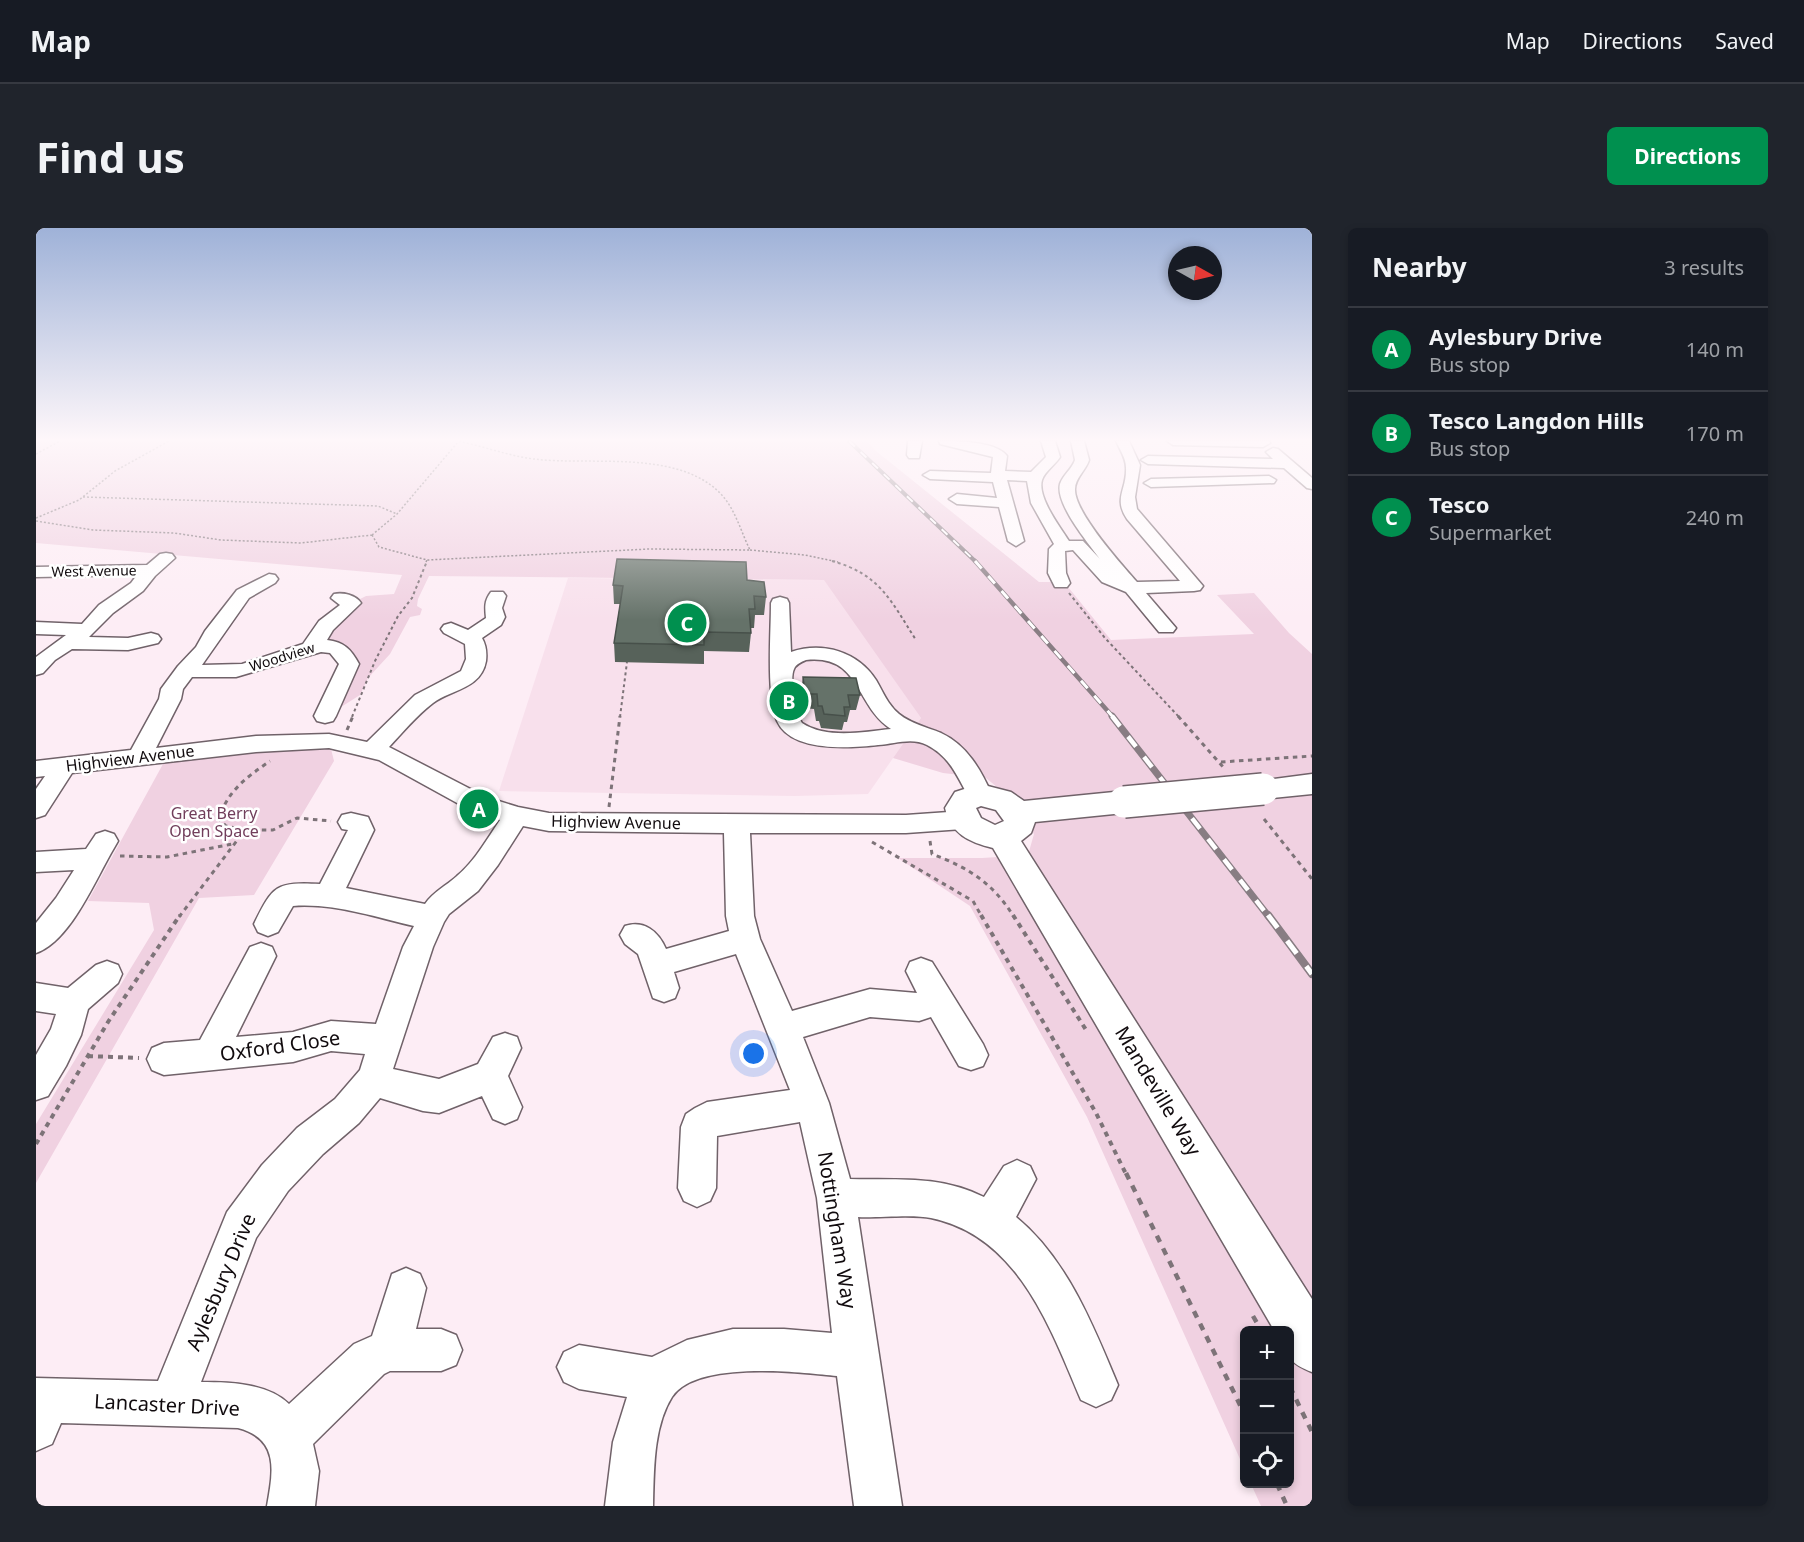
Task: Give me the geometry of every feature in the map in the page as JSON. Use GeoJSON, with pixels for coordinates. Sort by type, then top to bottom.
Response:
{"type":"FeatureCollection","features":[{"type":"Feature","properties":{"kind":"main road"},"geometry":{"type":"LineString","coordinates":[[971,808],[978,832],[1124,802],[1312,784]]}},
{"type":"Feature","properties":{"kind":"main road","name":"Mandeville Way"},"geometry":{"type":"LineString","coordinates":[[1010,825],[1312,1346]]}},
{"type":"Feature","properties":{"kind":"street"},"geometry":{"type":"LineString","coordinates":[[967,501],[1044,514]]}},
{"type":"Feature","properties":{"kind":"street"},"geometry":{"type":"LineString","coordinates":[[1004,501],[1016,541]]}},
{"type":"Feature","properties":{"kind":"street"},"geometry":{"type":"LineString","coordinates":[[1039,501],[1044,514],[1064,546]]}},
{"type":"Feature","properties":{"kind":"street"},"geometry":{"type":"LineString","coordinates":[[1071,501],[1107,557],[1166,628]]}},
{"type":"Feature","properties":{"kind":"street"},"geometry":{"type":"LineString","coordinates":[[1061,583],[1057,573],[1057,549],[1077,545],[1108,578],[1132,588],[1194,586],[1133,516],[1127,507],[1127,501]]}},
{"type":"Feature","properties":{"kind":"street","name":"West Avenue"},"geometry":{"type":"LineString","coordinates":[[36,572],[159,564],[137,587],[106,609],[87,630]]}},
{"type":"Feature","properties":{"kind":"street"},"geometry":{"type":"LineString","coordinates":[[140,756],[170,699],[172,689],[185,670],[199,657],[237,590],[269,579]]}},
{"type":"Feature","properties":{"kind":"street"},"geometry":{"type":"LineString","coordinates":[[374,750],[403,718],[428,696],[467,678],[475,664],[476,646],[460,633],[494,621],[496,617],[493,608],[496,596]]}},
{"type":"Feature","properties":{"kind":"street"},"geometry":{"type":"LineString","coordinates":[[312,645],[317,642],[325,627],[346,611],[352,599]]}},
{"type":"Feature","properties":{"kind":"street"},"geometry":{"type":"LineString","coordinates":[[780,603],[786,637],[794,645],[815,654]]}},
{"type":"Feature","properties":{"kind":"street"},"geometry":{"type":"LineString","coordinates":[[783,627],[780,655],[789,723],[808,735],[822,738],[865,739],[918,733]]}},
{"type":"Feature","properties":{"kind":"street"},"geometry":{"type":"LineString","coordinates":[[36,628],[87,630]]}},
{"type":"Feature","properties":{"kind":"street"},"geometry":{"type":"LineString","coordinates":[[36,669],[48,656],[87,630]]}},
{"type":"Feature","properties":{"kind":"street"},"geometry":{"type":"LineString","coordinates":[[69,643],[128,644],[151,639]]}},
{"type":"Feature","properties":{"kind":"street","name":"Woodview"},"geometry":{"type":"LineString","coordinates":[[185,670],[234,671],[274,660],[312,645],[334,647],[346,657],[349,664],[325,716]]}},
{"type":"Feature","properties":{"kind":"street"},"geometry":{"type":"LineString","coordinates":[[782,672],[790,660],[815,654],[830,655],[856,667],[887,716],[918,733],[940,740],[967,765],[971,808]]}},
{"type":"Feature","properties":{"kind":"street","name":"Highview Avenue"},"geometry":{"type":"LineString","coordinates":[[36,769],[140,756],[307,741],[344,743],[374,750],[399,760],[477,803],[516,816],[549,822],[906,824],[971,808]]}},
{"type":"Feature","properties":{"kind":"street"},"geometry":{"type":"LineString","coordinates":[[36,809],[64,766]]}},
{"type":"Feature","properties":{"kind":"street","name":"Aylesbury Drive"},"geometry":{"type":"LineString","coordinates":[[171,1402],[241,1226],[255,1203],[275,1178],[310,1141],[347,1111],[373,1080],[418,947],[432,917],[439,906],[468,882],[489,858],[516,816]]}},
{"type":"Feature","properties":{"kind":"street"},"geometry":{"type":"LineString","coordinates":[[328,895],[361,830],[359,824],[351,822]]}},
{"type":"Feature","properties":{"kind":"street","name":"Nottingham Way"},"geometry":{"type":"LineString","coordinates":[[737,824],[740,916],[745,939],[812,1103],[836,1198],[878,1506]]}},
{"type":"Feature","properties":{"kind":"street"},"geometry":{"type":"LineString","coordinates":[[36,862],[99,850]]}},
{"type":"Feature","properties":{"kind":"street"},"geometry":{"type":"LineString","coordinates":[[36,940],[63,910],[99,850]]}},
{"type":"Feature","properties":{"kind":"street"},"geometry":{"type":"LineString","coordinates":[[268,924],[285,896],[294,895],[328,895],[403,913],[432,917]]}},
{"type":"Feature","properties":{"kind":"street"},"geometry":{"type":"LineString","coordinates":[[635,935],[650,946],[660,976],[745,939]]}},
{"type":"Feature","properties":{"kind":"street","name":"Oxford Close"},"geometry":{"type":"LineString","coordinates":[[209,1056],[261,956]]}},
{"type":"Feature","properties":{"kind":"street"},"geometry":{"type":"LineString","coordinates":[[921,971],[971,1054]]}},
{"type":"Feature","properties":{"kind":"street"},"geometry":{"type":"LineString","coordinates":[[36,1084],[58,1048],[73,1015],[74,1003],[106,974]]}},
{"type":"Feature","properties":{"kind":"street"},"geometry":{"type":"LineString","coordinates":[[36,997],[74,1003]]}},
{"type":"Feature","properties":{"kind":"street"},"geometry":{"type":"LineString","coordinates":[[783,1028],[870,1003],[919,1007],[938,1001]]}},
{"type":"Feature","properties":{"kind":"street","name":"Oxford Close"},"geometry":{"type":"LineString","coordinates":[[164,1059],[293,1047],[331,1036],[386,1040]]}},
{"type":"Feature","properties":{"kind":"street"},"geometry":{"type":"LineString","coordinates":[[373,1080],[423,1094],[439,1096],[497,1062],[505,1107]]}},
{"type":"Feature","properties":{"kind":"street"},"geometry":{"type":"LineString","coordinates":[[697,1188],[699,1127],[707,1120],[812,1103]]}},
{"type":"Feature","properties":{"kind":"street"},"geometry":{"type":"LineString","coordinates":[[992,1220],[1017,1179]]}},
{"type":"Feature","properties":{"kind":"street"},"geometry":{"type":"LineString","coordinates":[[836,1198],[927,1198],[948,1202],[992,1220],[1027,1254],[1050,1289],[1061,1307],[1096,1385]]}},
{"type":"Feature","properties":{"kind":"street"},"geometry":{"type":"LineString","coordinates":[[389,1350],[406,1288]]}},
{"type":"Feature","properties":{"kind":"street"},"geometry":{"type":"LineString","coordinates":[[291,1506],[296,1471],[288,1436],[369,1359],[389,1350],[441,1350]]}},
{"type":"Feature","properties":{"kind":"street"},"geometry":{"type":"LineString","coordinates":[[629,1506],[632,1451],[658,1380],[676,1366],[702,1355],[754,1350],[856,1356]]}},
{"type":"Feature","properties":{"kind":"street"},"geometry":{"type":"LineString","coordinates":[[579,1367],[658,1380]]}},
{"type":"Feature","properties":{"kind":"street","name":"Lancaster Drive"},"geometry":{"type":"LineString","coordinates":[[40,1409],[171,1402],[238,1406],[266,1413],[288,1436]]}},
{"type":"Feature","properties":{"kind":"path"},"geometry":{"type":"LineString","coordinates":[[37,520],[76,501]]}},
{"type":"Feature","properties":{"kind":"path"},"geometry":{"type":"LineString","coordinates":[[202,501],[378,506],[397,514]]}},
{"type":"Feature","properties":{"kind":"path"},"geometry":{"type":"LineString","coordinates":[[37,520],[93,530],[174,533],[221,540],[301,543],[372,535],[409,501]]}},
{"type":"Feature","properties":{"kind":"path"},"geometry":{"type":"LineString","coordinates":[[725,501],[750,550]]}},
{"type":"Feature","properties":{"kind":"path"},"geometry":{"type":"LineString","coordinates":[[372,535],[379,547],[427,560],[649,549],[750,550],[805,555],[852,565],[886,591],[916,640]]}},
{"type":"Feature","properties":{"kind":"path"},"geometry":{"type":"LineString","coordinates":[[344,743],[349,720],[375,661],[398,616],[412,598],[427,560]]}},
{"type":"Feature","properties":{"kind":"path"},"geometry":{"type":"LineString","coordinates":[[1061,583],[1105,638],[1225,769]]}},
{"type":"Feature","properties":{"kind":"path"},"geometry":{"type":"LineString","coordinates":[[590,822],[593,807],[609,808],[627,662]]}},
{"type":"Feature","properties":{"kind":"path"},"geometry":{"type":"LineString","coordinates":[[281,742],[284,746],[280,753],[236,786],[222,804],[219,819],[226,826],[264,832],[282,830],[297,818],[351,822]]}},
{"type":"Feature","properties":{"kind":"path"},"geometry":{"type":"LineString","coordinates":[[1220,762],[1312,756]]}},
{"type":"Feature","properties":{"kind":"path"},"geometry":{"type":"LineString","coordinates":[[1264,819],[1312,879]]}},
{"type":"Feature","properties":{"kind":"path"},"geometry":{"type":"LineString","coordinates":[[36,1144],[88,1056],[168,932],[245,830]]}},
{"type":"Feature","properties":{"kind":"path"},"geometry":{"type":"LineString","coordinates":[[865,839],[896,854],[973,902],[1096,1113],[1240,1403]]}},
{"type":"Feature","properties":{"kind":"path"},"geometry":{"type":"LineString","coordinates":[[930,840],[932,854],[959,864],[974,873],[1003,899],[1092,1039]]}},
{"type":"Feature","properties":{"kind":"path"},"geometry":{"type":"LineString","coordinates":[[99,850],[167,857],[234,844]]}},
{"type":"Feature","properties":{"kind":"path"},"geometry":{"type":"LineString","coordinates":[[88,1056],[164,1059]]}},
{"type":"Feature","properties":{"kind":"path"},"geometry":{"type":"LineString","coordinates":[[1250,1310],[1259,1326]]}},
{"type":"Feature","properties":{"kind":"path"},"geometry":{"type":"LineString","coordinates":[[1294,1396],[1312,1432]]}},
{"type":"Feature","properties":{"kind":"path"},"geometry":{"type":"LineString","coordinates":[[1279,1488],[1287,1506]]}},
{"type":"Feature","properties":{"kind":"shaded area"},"geometry":{"type":"Polygon","coordinates":[[[568,578],[826,580],[921,718],[868,794],[795,796],[499,791],[568,578]]]}},
{"type":"Feature","properties":{"kind":"green space"},"geometry":{"type":"Polygon","coordinates":[[[36,501],[938,501],[1039,582],[1064,582],[1111,640],[1254,634],[1217,595],[1254,593],[1289,633],[1312,654],[1312,1506],[1261,1506],[1253,1488],[1294,1488],[1294,1326],[1240,1326],[1240,1459],[1087,1117],[970,906],[898,858],[982,858],[1028,855],[1034,834],[1014,801],[986,778],[943,773],[893,758],[921,718],[824,580],[429,576],[418,599],[417,606],[422,609],[420,615],[410,617],[390,654],[368,678],[360,695],[341,707],[338,690],[347,657],[312,645],[352,603],[366,596],[394,594],[402,575],[36,543],[36,501]]]}},
{"type":"Feature","properties":{"kind":"green space","name":"Great Berry Open Space"},"geometry":{"type":"Polygon","coordinates":[[[329,741],[334,761],[254,895],[199,898],[36,1183],[36,1124],[154,930],[149,903],[88,901],[169,753],[329,741]]]}},
{"type":"Feature","properties":{"kind":"building"},"geometry":{"type":"Polygon","coordinates":[[[617,559],[746,562],[747,580],[764,582],[766,597],[754,596],[755,609],[749,609],[751,633],[704,632],[704,645],[614,643],[623,586],[613,585],[617,559]]]}},
{"type":"Feature","properties":{"kind":"building"},"geometry":{"type":"Polygon","coordinates":[[[803,677],[856,678],[860,695],[848,695],[850,707],[844,707],[845,716],[824,714],[822,706],[818,706],[817,694],[805,694],[803,677]]]}},
{"type":"Feature","properties":{"kind":"railway"},"geometry":{"type":"LineString","coordinates":[[912,501],[975,561]]}},
{"type":"Feature","properties":{"kind":"railway"},"geometry":{"type":"LineString","coordinates":[[975,561],[1113,717]]}},
{"type":"Feature","properties":{"kind":"railway"},"geometry":{"type":"LineString","coordinates":[[1112,716],[1269,917]]}},
{"type":"Feature","properties":{"kind":"railway"},"geometry":{"type":"LineString","coordinates":[[1268,915],[1312,974]]}},
{"type":"Feature","properties":{"kind":"place","name":"Tesco"},"geometry":{"type":"Point","coordinates":[687,623]}},
{"type":"Feature","properties":{"kind":"place","name":"Tesco Langdon Hills"},"geometry":{"type":"Point","coordinates":[789,701]}},
{"type":"Feature","properties":{"kind":"place","name":"Aylesbury Drive"},"geometry":{"type":"Point","coordinates":[479,809]}}]}
